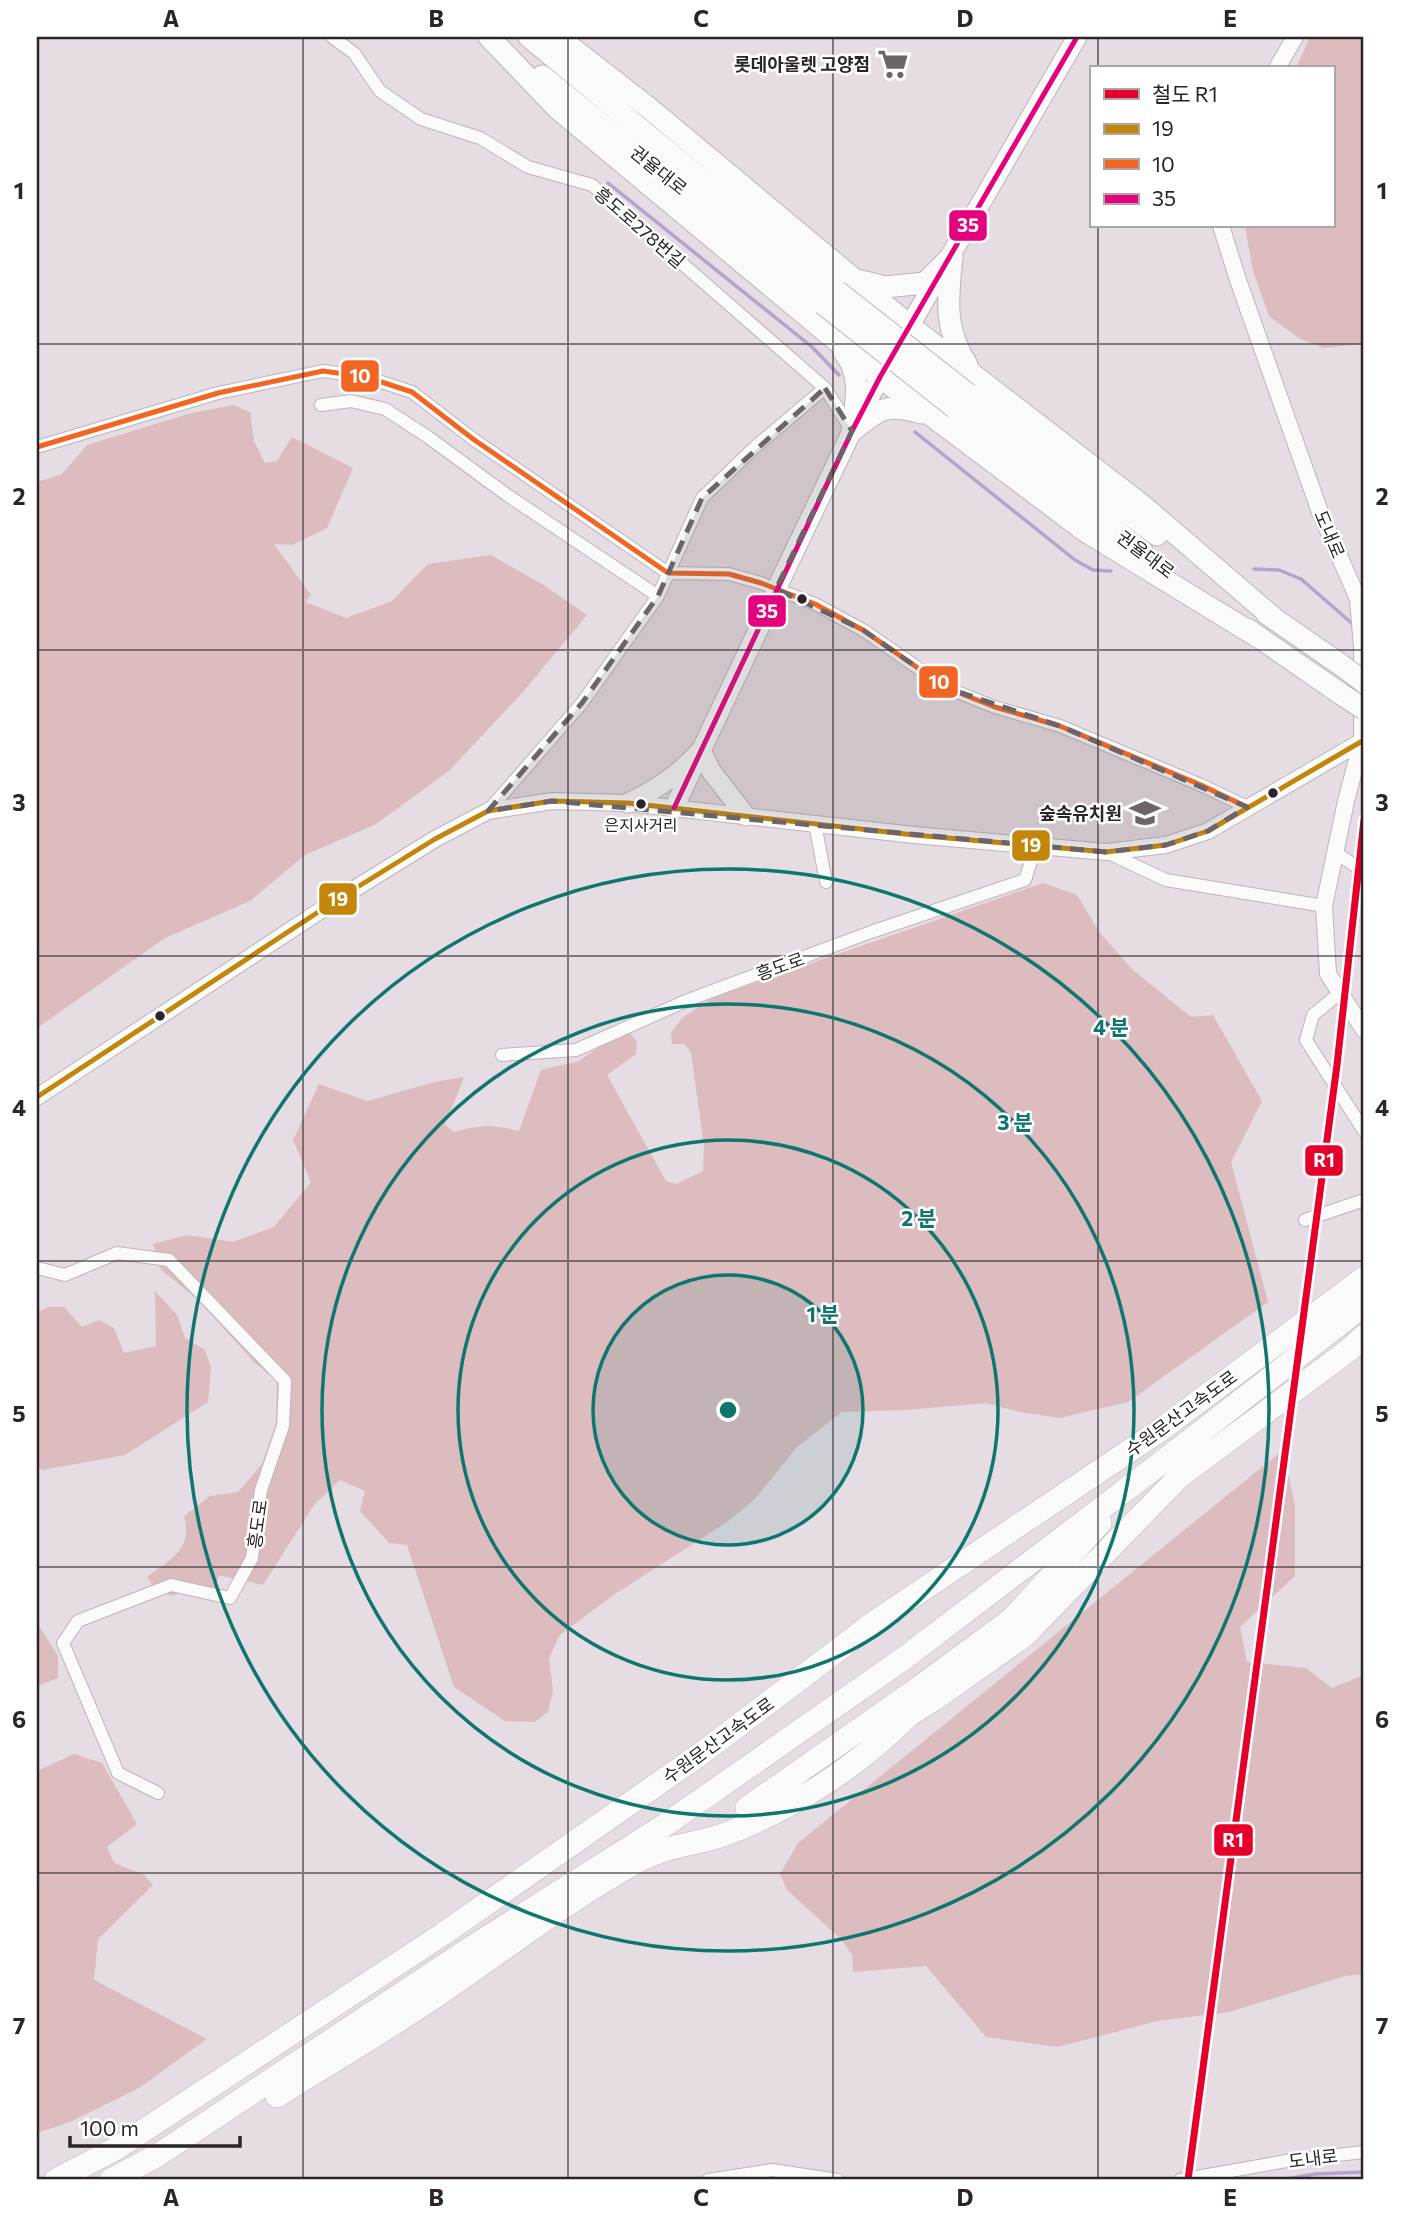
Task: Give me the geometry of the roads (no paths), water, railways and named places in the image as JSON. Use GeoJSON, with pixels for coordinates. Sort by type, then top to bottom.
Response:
{"type":"FeatureCollection","features":[{"type":"Feature","properties":{"kind":"highway","name":"권율대로"},"geometry":{"type":"LineString","coordinates":[[492,37],[830,298]]}},
{"type":"Feature","properties":{"kind":"highway"},"geometry":{"type":"LineString","coordinates":[[492,37],[558,109],[880,377],[1085,531],[1258,637]]}},
{"type":"Feature","properties":{"kind":"highway","name":"권율대로"},"geometry":{"type":"LineString","coordinates":[[529,37],[830,298]]}},
{"type":"Feature","properties":{"kind":"highway"},"geometry":{"type":"LineString","coordinates":[[558,37],[649,108],[910,326],[965,393]]}},
{"type":"Feature","properties":{"kind":"highway"},"geometry":{"type":"LineString","coordinates":[[952,256],[947,305],[965,393]]}},
{"type":"Feature","properties":{"kind":"highway"},"geometry":{"type":"LineString","coordinates":[[858,281],[885,287],[925,283],[952,256]]}},
{"type":"Feature","properties":{"kind":"highway"},"geometry":{"type":"LineString","coordinates":[[827,331],[857,336],[873,313],[858,281]]}},
{"type":"Feature","properties":{"kind":"highway"},"geometry":{"type":"LineString","coordinates":[[830,298],[965,393]]}},
{"type":"Feature","properties":{"kind":"highway"},"geometry":{"type":"LineString","coordinates":[[827,331],[854,365],[857,395],[852,431]]}},
{"type":"Feature","properties":{"kind":"highway"},"geometry":{"type":"LineString","coordinates":[[933,416],[920,386],[937,363],[965,393]]}},
{"type":"Feature","properties":{"kind":"highway","name":"권율대로"},"geometry":{"type":"LineString","coordinates":[[965,393],[1364,682]]}},
{"type":"Feature","properties":{"kind":"highway","name":"권율대로"},"geometry":{"type":"LineString","coordinates":[[965,393],[1258,637],[1364,709]]}},
{"type":"Feature","properties":{"kind":"highway"},"geometry":{"type":"LineString","coordinates":[[852,431],[876,412],[898,407],[933,416]]}},
{"type":"Feature","properties":{"kind":"highway","name":"수원문산고속도로"},"geometry":{"type":"LineString","coordinates":[[56,2180],[117,2148],[443,1934],[702,1753],[876,1621],[1159,1431],[1364,1278]]}},
{"type":"Feature","properties":{"kind":"highway","name":"수원문산고속도로"},"geometry":{"type":"LineString","coordinates":[[111,2180],[174,2153],[319,2060],[469,1950],[666,1825],[903,1659],[1364,1305]]}},
{"type":"Feature","properties":{"kind":"highway"},"geometry":{"type":"LineString","coordinates":[[319,2060],[436,1996],[519,1938],[645,1857],[722,1835],[819,1787],[885,1739],[909,1715],[1024,1636],[1180,1477],[1364,1336]]}},
{"type":"Feature","properties":{"kind":"highway"},"geometry":{"type":"LineString","coordinates":[[909,1715],[883,1725],[774,1798],[747,1808],[1012,1619],[1101,1522],[1157,1466]]}},
{"type":"Feature","properties":{"kind":"highway"},"geometry":{"type":"LineString","coordinates":[[139,2180],[174,2153]]}},
{"type":"Feature","properties":{"kind":"main road"},"geometry":{"type":"LineString","coordinates":[[674,808],[782,577],[880,377],[1077,37]]}},
{"type":"Feature","properties":{"kind":"main road"},"geometry":{"type":"LineString","coordinates":[[628,803],[664,785],[685,769],[701,750]]}},
{"type":"Feature","properties":{"kind":"main road"},"geometry":{"type":"LineString","coordinates":[[701,750],[711,771],[746,816]]}},
{"type":"Feature","properties":{"kind":"street","name":"흥도로278번길"},"geometry":{"type":"LineString","coordinates":[[332,37],[354,53],[380,91],[421,119],[480,138],[528,167],[592,185],[825,388],[852,431]]}},
{"type":"Feature","properties":{"kind":"street"},"geometry":{"type":"LineString","coordinates":[[1278,66],[1295,37]]}},
{"type":"Feature","properties":{"kind":"street","name":"도내로"},"geometry":{"type":"LineString","coordinates":[[1222,228],[1320,512],[1358,599],[1362,647],[1363,741],[1324,906],[1328,974],[1364,1030]]}},
{"type":"Feature","properties":{"kind":"street"},"geometry":{"type":"LineString","coordinates":[[37,447],[218,393],[323,371],[366,377],[412,392],[473,439],[668,573],[729,574],[815,604],[863,630],[947,688],[995,707],[1060,726],[1247,807]]}},
{"type":"Feature","properties":{"kind":"street"},"geometry":{"type":"LineString","coordinates":[[488,811],[582,703],[658,596],[702,498],[755,447],[825,388]]}},
{"type":"Feature","properties":{"kind":"street"},"geometry":{"type":"LineString","coordinates":[[321,405],[351,401],[384,409],[658,596]]}},
{"type":"Feature","properties":{"kind":"street"},"geometry":{"type":"LineString","coordinates":[[37,1097],[346,894],[435,839],[488,811],[552,801],[628,803],[1106,852],[1167,845],[1208,831],[1363,741]]}},
{"type":"Feature","properties":{"kind":"street"},"geometry":{"type":"LineString","coordinates":[[815,824],[826,882]]}},
{"type":"Feature","properties":{"kind":"street","name":"흥도로"},"geometry":{"type":"LineString","coordinates":[[502,1055],[576,1050],[688,1000],[870,932],[1025,880],[1036,846]]}},
{"type":"Feature","properties":{"kind":"street"},"geometry":{"type":"LineString","coordinates":[[1106,852],[1166,880],[1324,906]]}},
{"type":"Feature","properties":{"kind":"street"},"geometry":{"type":"LineString","coordinates":[[1335,852],[1364,872]]}},
{"type":"Feature","properties":{"kind":"street"},"geometry":{"type":"LineString","coordinates":[[1340,993],[1313,1015],[1307,1040],[1364,1131]]}},
{"type":"Feature","properties":{"kind":"street"},"geometry":{"type":"LineString","coordinates":[[1305,1220],[1364,1200]]}},
{"type":"Feature","properties":{"kind":"street","name":"흥도로"},"geometry":{"type":"LineString","coordinates":[[37,1268],[65,1275],[117,1253],[169,1260],[285,1381],[283,1426],[261,1490],[252,1558],[230,1598],[171,1585],[78,1621],[63,1643],[118,1773],[158,1793]]}},
{"type":"Feature","properties":{"kind":"street","name":"도내로"},"geometry":{"type":"LineString","coordinates":[[1180,2180],[1292,2160],[1364,2152]]}},
{"type":"Feature","properties":{"kind":"street"},"geometry":{"type":"LineString","coordinates":[[708,2180],[772,2170],[838,2180]]}},
{"type":"Feature","properties":{"kind":"waterway"},"geometry":{"type":"LineString","coordinates":[[608,183],[812,347],[839,375]]}},
{"type":"Feature","properties":{"kind":"waterway"},"geometry":{"type":"LineString","coordinates":[[915,432],[1075,560],[1093,570],[1111,571]]}},
{"type":"Feature","properties":{"kind":"waterway"},"geometry":{"type":"LineString","coordinates":[[1254,569],[1279,570],[1301,579],[1355,626]]}},
{"type":"Feature","properties":{"kind":"waterway"},"geometry":{"type":"LineString","coordinates":[[1281,2180],[1315,2174],[1364,2172]]}},
{"type":"Feature","properties":{"kind":"rail line","name":"R1"},"geometry":{"type":"LineString","coordinates":[[1188,2180],[1337,1065],[1364,820]]}},
{"type":"Feature","properties":{"kind":"place","name":"롯데아울렛 고양점"},"geometry":{"type":"Point","coordinates":[893,64]}},
{"type":"Feature","properties":{"kind":"place","name":"은지사거리"},"geometry":{"type":"Point","coordinates":[641,804]}},
{"type":"Feature","properties":{"kind":"place","name":"숲속유치원"},"geometry":{"type":"Point","coordinates":[1145,813]}}]}
